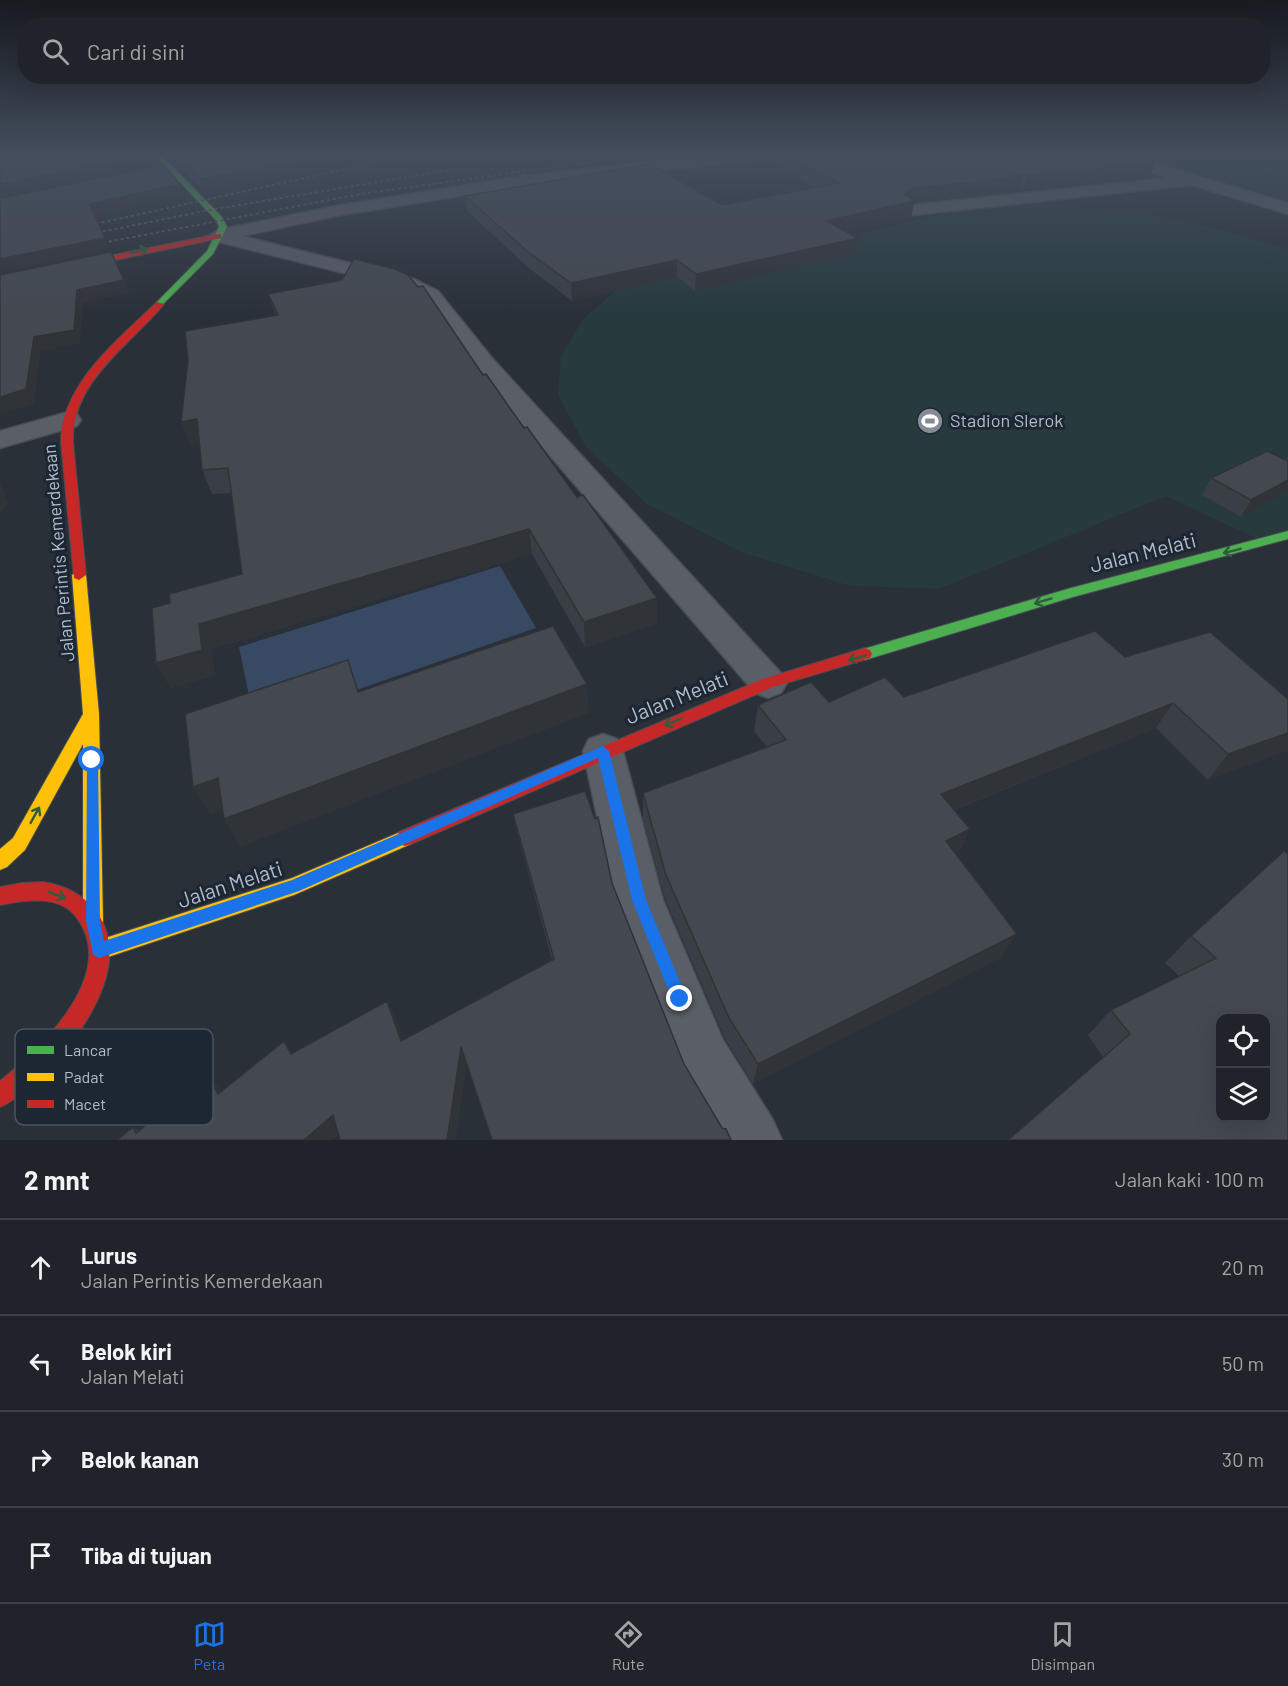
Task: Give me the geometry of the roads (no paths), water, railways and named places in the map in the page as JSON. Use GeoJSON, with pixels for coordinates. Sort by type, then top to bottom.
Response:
{"type":"FeatureCollection","features":[{"type":"Feature","properties":{"kind":"street"},"geometry":{"type":"LineString","coordinates":[[209,209],[223,227],[218,236]]}},
{"type":"Feature","properties":{"kind":"street"},"geometry":{"type":"LineString","coordinates":[[0,281],[346,209]]}},
{"type":"Feature","properties":{"kind":"street"},"geometry":{"type":"LineString","coordinates":[[912,210],[919,209]]}},
{"type":"Feature","properties":{"kind":"street"},"geometry":{"type":"LineString","coordinates":[[218,236],[407,283],[431,295],[483,363],[768,684]]}},
{"type":"Feature","properties":{"kind":"street","name":"Jalan Perintis Kemerdekaan"},"geometry":{"type":"LineString","coordinates":[[99,950],[93,921],[91,714],[67,442],[68,420],[83,390],[111,354],[210,252],[218,236]]}},
{"type":"Feature","properties":{"kind":"street"},"geometry":{"type":"LineString","coordinates":[[0,440],[68,420]]}},
{"type":"Feature","properties":{"kind":"street","name":"Jalan Melati"},"geometry":{"type":"LineString","coordinates":[[99,950],[294,886],[603,751],[768,684],[1071,593],[1288,535]]}},
{"type":"Feature","properties":{"kind":"street"},"geometry":{"type":"LineString","coordinates":[[0,861],[19,844],[91,714]]}},
{"type":"Feature","properties":{"kind":"street"},"geometry":{"type":"LineString","coordinates":[[603,751],[639,900],[704,1059],[753,1140]]}},
{"type":"Feature","properties":{"kind":"street"},"geometry":{"type":"LineString","coordinates":[[0,896],[12,892],[47,891],[74,901],[93,921]]}},
{"type":"Feature","properties":{"kind":"street"},"geometry":{"type":"LineString","coordinates":[[68,1029],[92,986],[99,950]]}},
{"type":"Feature","properties":{"kind":"street"},"geometry":{"type":"LineString","coordinates":[[0,1096],[15,1084]]}},
{"type":"Feature","properties":{"kind":"water"},"geometry":{"type":"Polygon","coordinates":[[[500,566],[536,628],[255,725],[239,647],[500,566]]]}},
{"type":"Feature","properties":{"kind":"railway"},"geometry":{"type":"LineString","coordinates":[[90,225],[162,209]]}},
{"type":"Feature","properties":{"kind":"railway"},"geometry":{"type":"LineString","coordinates":[[85,235],[215,209]]}},
{"type":"Feature","properties":{"kind":"railway"},"geometry":{"type":"LineString","coordinates":[[91,245],[281,209]]}},
{"type":"Feature","properties":{"kind":"place","name":"Stadion Slerok"},"geometry":{"type":"Point","coordinates":[930,421]}}]}
